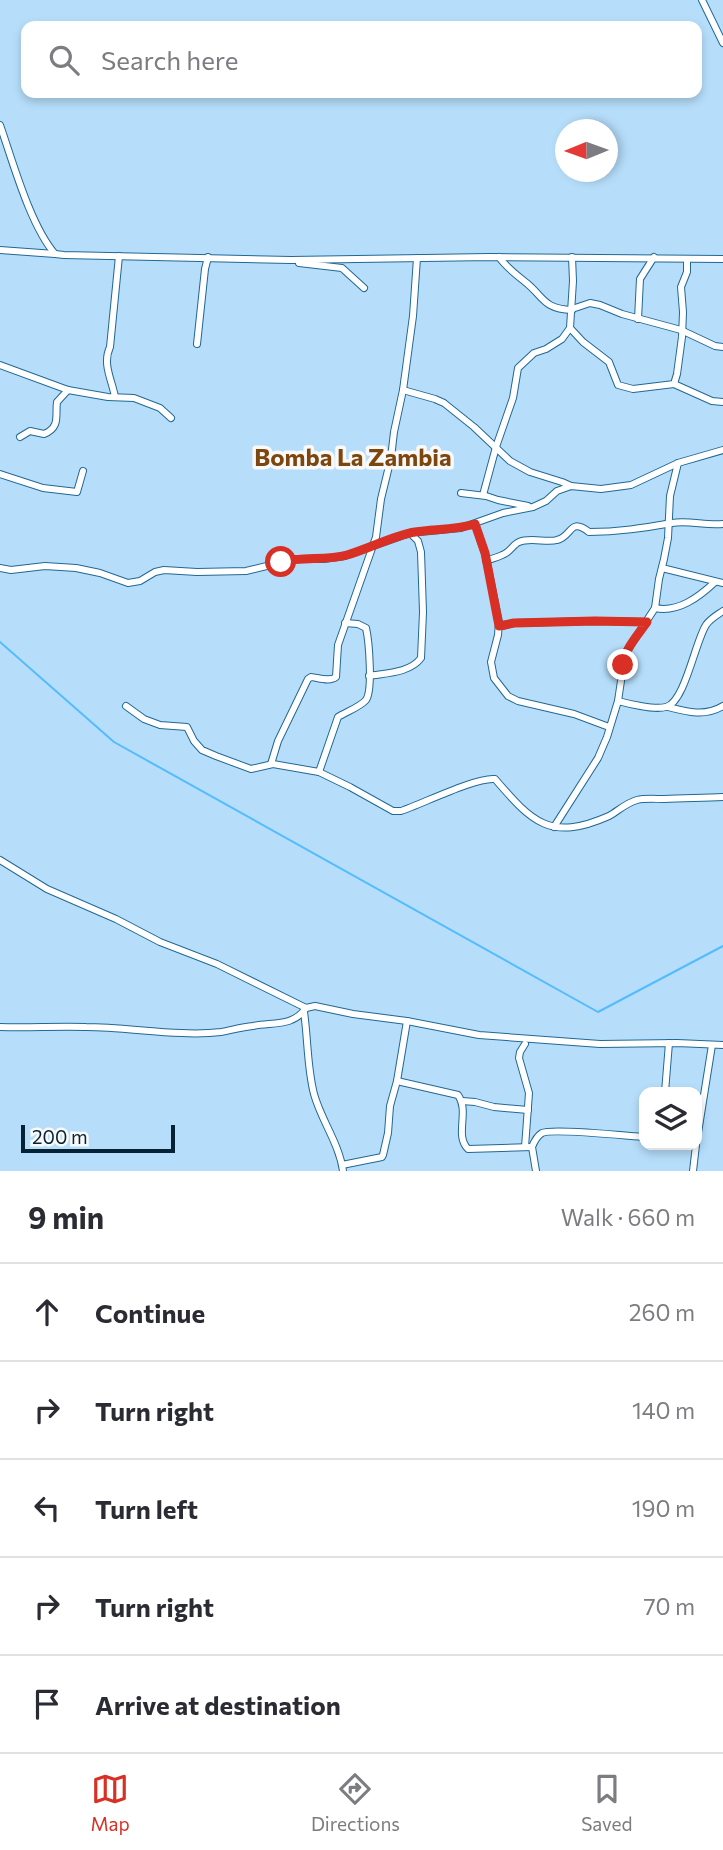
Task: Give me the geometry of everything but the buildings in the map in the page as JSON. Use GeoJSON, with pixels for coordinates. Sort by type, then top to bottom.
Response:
{"type":"FeatureCollection","features":[{"type":"Feature","properties":{"kind":"street"},"geometry":{"type":"LineString","coordinates":[[702,0],[723,43]]}},
{"type":"Feature","properties":{"kind":"street"},"geometry":{"type":"LineString","coordinates":[[0,125],[30,208],[46,244],[55,254]]}},
{"type":"Feature","properties":{"kind":"street"},"geometry":{"type":"LineString","coordinates":[[0,250],[55,254],[291,260],[499,257],[723,259]]}},
{"type":"Feature","properties":{"kind":"street"},"geometry":{"type":"LineString","coordinates":[[115,397],[107,353],[110,347],[119,256]]}},
{"type":"Feature","properties":{"kind":"street"},"geometry":{"type":"LineString","coordinates":[[197,344],[208,257]]}},
{"type":"Feature","properties":{"kind":"street"},"geometry":{"type":"LineString","coordinates":[[499,257],[506,267],[525,281],[547,304],[560,309],[572,309],[590,303],[600,304],[638,319],[681,330],[723,347]]}},
{"type":"Feature","properties":{"kind":"street"},"geometry":{"type":"LineString","coordinates":[[483,495],[513,398],[519,368],[534,353],[562,339],[570,328],[572,257]]}},
{"type":"Feature","properties":{"kind":"street"},"geometry":{"type":"LineString","coordinates":[[638,319],[640,279],[654,257]]}},
{"type":"Feature","properties":{"kind":"street"},"geometry":{"type":"LineString","coordinates":[[271,764],[278,741],[308,679],[311,677],[328,680],[336,677],[338,645],[376,537],[403,390],[413,316],[417,258]]}},
{"type":"Feature","properties":{"kind":"street"},"geometry":{"type":"LineString","coordinates":[[674,384],[680,357],[683,312],[681,287],[687,272],[687,259]]}},
{"type":"Feature","properties":{"kind":"street"},"geometry":{"type":"LineString","coordinates":[[293,261],[342,268],[364,288]]}},
{"type":"Feature","properties":{"kind":"street"},"geometry":{"type":"LineString","coordinates":[[570,328],[609,362],[618,385],[623,388],[674,384],[712,401],[723,402]]}},
{"type":"Feature","properties":{"kind":"street"},"geometry":{"type":"LineString","coordinates":[[0,365],[68,390],[89,395],[134,398],[160,408],[172,418]]}},
{"type":"Feature","properties":{"kind":"street"},"geometry":{"type":"LineString","coordinates":[[20,437],[30,431],[44,434],[52,429],[58,417],[57,402],[68,390]]}},
{"type":"Feature","properties":{"kind":"street"},"geometry":{"type":"LineString","coordinates":[[403,390],[444,404],[474,427],[510,461],[530,472],[571,486],[601,489],[631,485],[678,463],[723,450]]}},
{"type":"Feature","properties":{"kind":"street"},"geometry":{"type":"LineString","coordinates":[[554,827],[598,758],[618,701],[625,654],[655,608],[666,548],[670,496],[678,463]]}},
{"type":"Feature","properties":{"kind":"street"},"geometry":{"type":"LineString","coordinates":[[0,474],[43,488],[77,492],[83,471]]}},
{"type":"Feature","properties":{"kind":"street"},"geometry":{"type":"LineString","coordinates":[[0,568],[76,568],[128,583],[160,571],[246,571],[295,558],[324,559],[345,556],[410,533],[452,530],[475,524],[503,513],[533,507],[546,501],[557,491],[571,486]]}},
{"type":"Feature","properties":{"kind":"street"},"geometry":{"type":"LineString","coordinates":[[461,493],[483,495],[533,507]]}},
{"type":"Feature","properties":{"kind":"street"},"geometry":{"type":"LineString","coordinates":[[486,561],[504,555],[519,542],[548,539],[555,541],[578,526],[589,532],[605,532],[632,531],[683,522],[723,524]]}},
{"type":"Feature","properties":{"kind":"street"},"geometry":{"type":"LineString","coordinates":[[475,524],[486,561],[499,626],[492,656],[491,670],[494,678],[508,696],[518,701],[574,714],[610,727]]}},
{"type":"Feature","properties":{"kind":"street"},"geometry":{"type":"LineString","coordinates":[[369,676],[406,669],[421,658],[421,552],[418,541],[410,533]]}},
{"type":"Feature","properties":{"kind":"street"},"geometry":{"type":"LineString","coordinates":[[662,568],[719,583]]}},
{"type":"Feature","properties":{"kind":"street"},"geometry":{"type":"LineString","coordinates":[[655,608],[667,610],[690,602],[719,583]]}},
{"type":"Feature","properties":{"kind":"street"},"geometry":{"type":"LineString","coordinates":[[668,707],[679,696],[707,622],[723,611]]}},
{"type":"Feature","properties":{"kind":"street"},"geometry":{"type":"LineString","coordinates":[[499,626],[514,623],[647,622]]}},
{"type":"Feature","properties":{"kind":"street"},"geometry":{"type":"LineString","coordinates":[[320,772],[338,718],[365,702],[368,697],[369,654],[366,628],[345,623]]}},
{"type":"Feature","properties":{"kind":"street"},"geometry":{"type":"LineString","coordinates":[[618,701],[668,707],[688,713],[703,713],[723,706]]}},
{"type":"Feature","properties":{"kind":"street"},"geometry":{"type":"LineString","coordinates":[[126,706],[144,719],[160,725],[187,727],[202,750],[246,769],[271,764],[320,772],[393,811],[416,806],[489,778],[495,779],[515,803],[538,822],[554,827],[574,827],[591,822],[611,815],[636,800],[723,797]]}},
{"type":"Feature","properties":{"kind":"street"},"geometry":{"type":"LineString","coordinates":[[0,860],[47,889],[116,919],[160,942],[217,964],[305,1010]]}},
{"type":"Feature","properties":{"kind":"street"},"geometry":{"type":"LineString","coordinates":[[0,1027],[219,1032],[256,1025],[284,1024],[315,1006],[479,1035],[600,1044],[723,1045]]}},
{"type":"Feature","properties":{"kind":"street"},"geometry":{"type":"LineString","coordinates":[[305,1010],[307,1054],[314,1093],[342,1168],[383,1155],[407,1021]]}},
{"type":"Feature","properties":{"kind":"street"},"geometry":{"type":"LineString","coordinates":[[665,1087],[669,1043]]}},
{"type":"Feature","properties":{"kind":"street"},"geometry":{"type":"LineString","coordinates":[[525,1044],[519,1058],[529,1093],[528,1147],[536,1171]]}},
{"type":"Feature","properties":{"kind":"street"},"geometry":{"type":"LineString","coordinates":[[702,1108],[712,1045]]}},
{"type":"Feature","properties":{"kind":"street"},"geometry":{"type":"LineString","coordinates":[[397,1081],[458,1095],[462,1101],[464,1115],[462,1139],[468,1149],[528,1147],[545,1132],[639,1137]]}},
{"type":"Feature","properties":{"kind":"street"},"geometry":{"type":"LineString","coordinates":[[462,1101],[528,1110]]}},
{"type":"Feature","properties":{"kind":"street"},"geometry":{"type":"LineString","coordinates":[[693,1171],[695,1150]]}},
{"type":"Feature","properties":{"kind":"waterway"},"geometry":{"type":"LineString","coordinates":[[0,642],[114,742],[598,1012],[723,946]]}},
{"type":"Feature","properties":{"kind":"district","name":"Bomba La Zambia"},"geometry":{"type":"Point","coordinates":[353,456]}},
{"type":"Feature","properties":{"kind":"route"},"geometry":{"type":"LineString","coordinates":[[281,562],[295,558],[324,559],[345,556],[417,531],[452,530],[475,524],[485,553],[499,626],[514,623],[647,622],[628,648],[623,665]]}}]}
